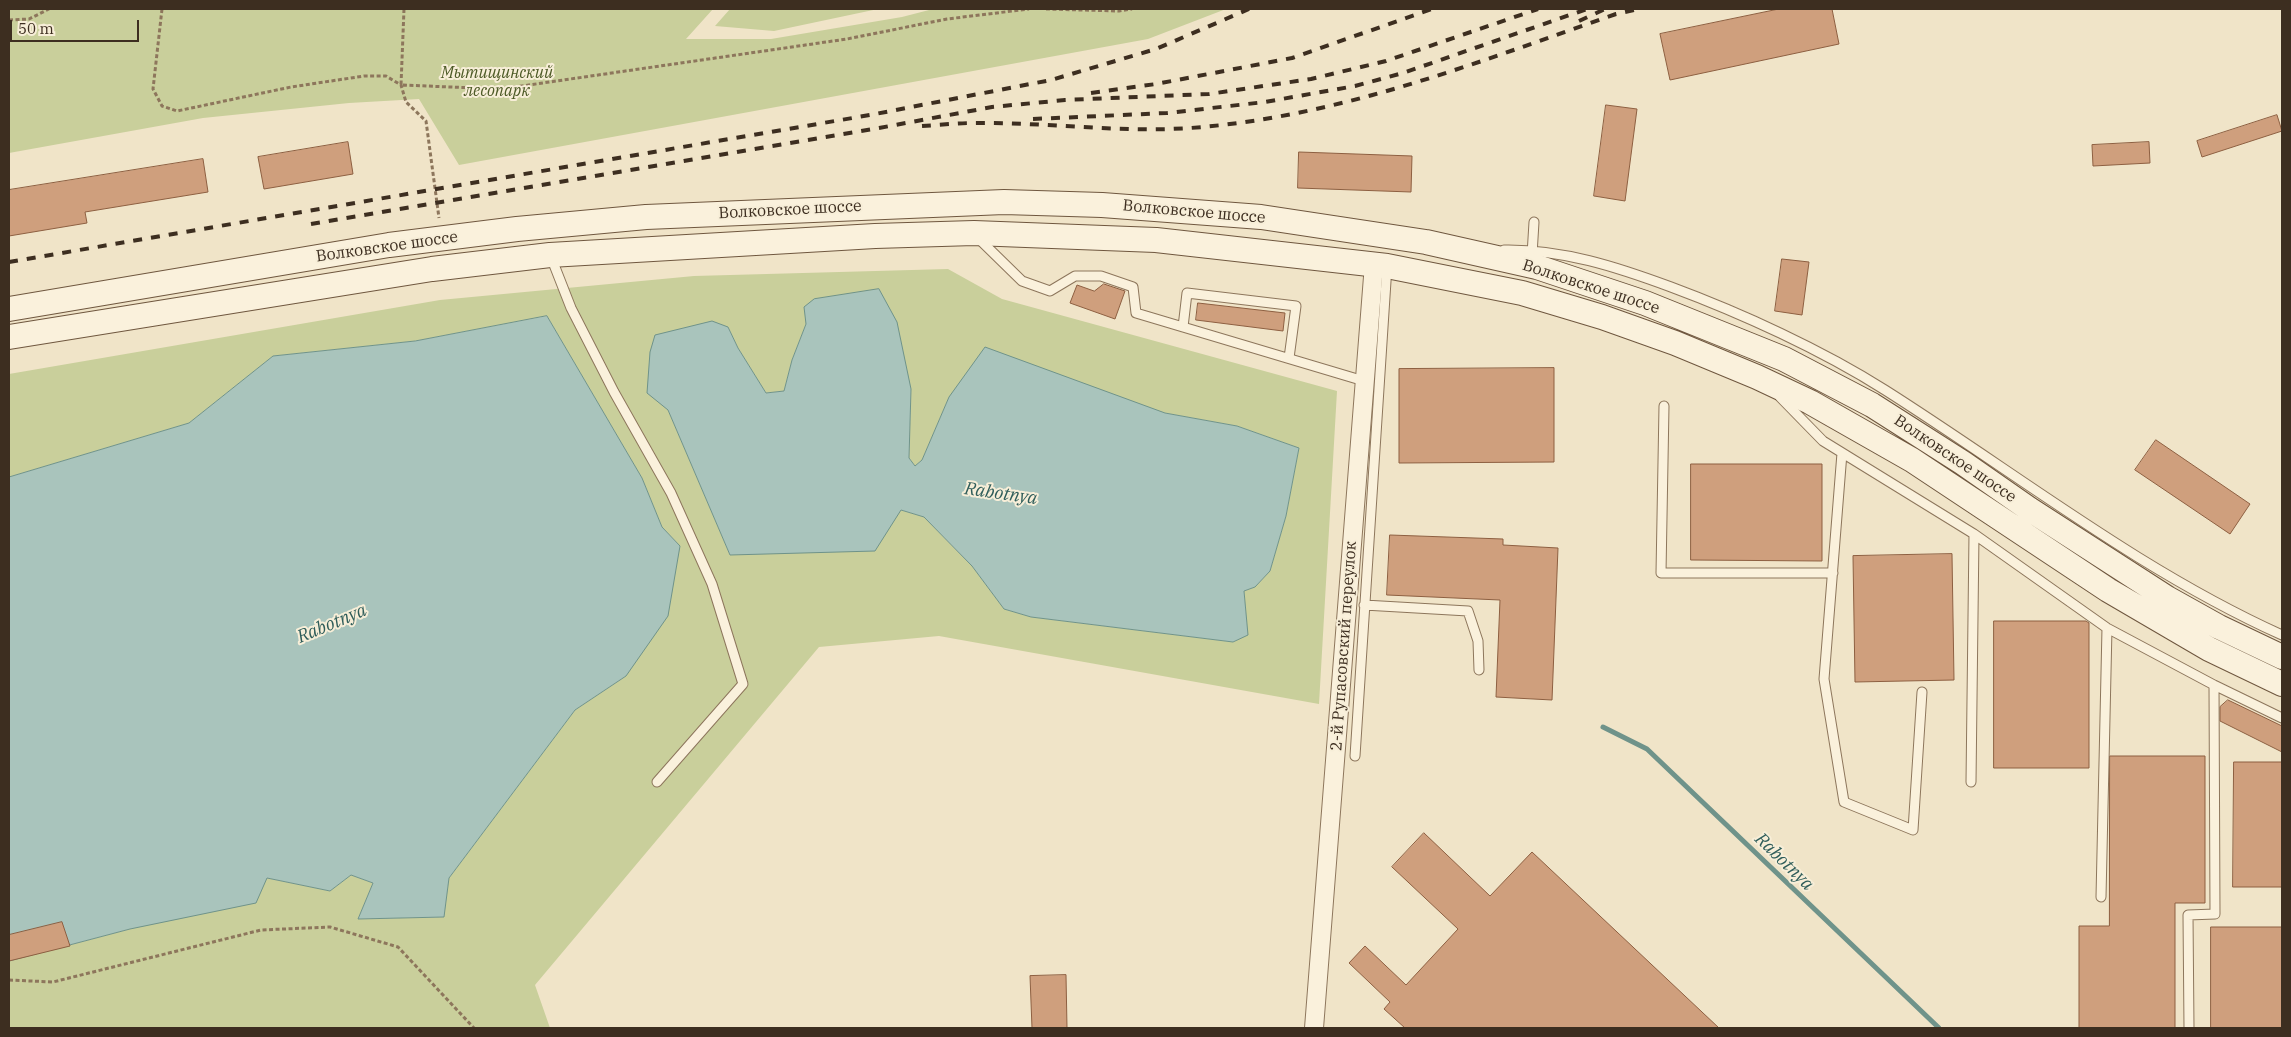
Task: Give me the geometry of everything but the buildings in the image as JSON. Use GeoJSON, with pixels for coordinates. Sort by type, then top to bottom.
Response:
{"type":"FeatureCollection","features":[{"type":"Feature","properties":{"kind":"main road","name":"Волковское шоссе"},"geometry":{"type":"LineString","coordinates":[[9,309],[389,245],[497,231],[646,217],[1004,202],[1102,205],[1261,217],[1426,242],[1468,251],[1531,257],[1775,356],[1864,401],[1963,463],[2029,509],[2167,598],[2219,627],[2282,657]]}},
{"type":"Feature","properties":{"kind":"main road","name":"Волковское шоссе"},"geometry":{"type":"LineString","coordinates":[[9,337],[432,269],[550,255],[865,236],[974,233],[1182,242],[1380,265],[1522,293],[1576,309],[1675,343],[1757,377],[1810,402],[1912,460],[2108,590],[2209,649],[2282,684]]}},
{"type":"Feature","properties":{"kind":"street","name":"2-й Рупасовский переулок"},"geometry":{"type":"LineString","coordinates":[[1314,1028],[1364,381],[1380,265]]}},
{"type":"Feature","properties":{"kind":"lane"},"geometry":{"type":"LineString","coordinates":[[1534,222],[1531,257],[1551,252],[1626,271],[1702,299],[1830,358],[1884,390],[2109,538],[2198,592],[2282,635]]}},
{"type":"Feature","properties":{"kind":"lane"},"geometry":{"type":"LineString","coordinates":[[974,233],[1022,282],[1050,291],[1075,276],[1101,276],[1133,287],[1136,313],[1364,381]]}},
{"type":"Feature","properties":{"kind":"lane"},"geometry":{"type":"LineString","coordinates":[[550,255],[571,308],[614,392],[671,494],[712,584],[743,684],[657,782]]}},
{"type":"Feature","properties":{"kind":"lane"},"geometry":{"type":"LineString","coordinates":[[1355,756],[1380,265]]}},
{"type":"Feature","properties":{"kind":"lane"},"geometry":{"type":"LineString","coordinates":[[1183,327],[1187,293],[1296,306],[1289,358]]}},
{"type":"Feature","properties":{"kind":"lane"},"geometry":{"type":"LineString","coordinates":[[1757,377],[1823,441],[1974,534],[2107,628],[2214,685],[2282,718]]}},
{"type":"Feature","properties":{"kind":"lane"},"geometry":{"type":"LineString","coordinates":[[1664,406],[1661,573],[1833,573]]}},
{"type":"Feature","properties":{"kind":"lane"},"geometry":{"type":"LineString","coordinates":[[1842,453],[1824,679],[1844,802],[1913,830],[1922,692]]}},
{"type":"Feature","properties":{"kind":"lane"},"geometry":{"type":"LineString","coordinates":[[1972,782],[1974,534]]}},
{"type":"Feature","properties":{"kind":"lane"},"geometry":{"type":"LineString","coordinates":[[1364,605],[1468,612],[1478,641],[1479,670]]}},
{"type":"Feature","properties":{"kind":"lane"},"geometry":{"type":"LineString","coordinates":[[2101,897],[2107,628]]}},
{"type":"Feature","properties":{"kind":"lane"},"geometry":{"type":"LineString","coordinates":[[2189,1028],[2188,915],[2215,914],[2214,685]]}},
{"type":"Feature","properties":{"kind":"path"},"geometry":{"type":"LineString","coordinates":[[9,20],[29,19],[49,9]]}},
{"type":"Feature","properties":{"kind":"path"},"geometry":{"type":"LineString","coordinates":[[162,9],[153,89],[162,106],[178,111],[292,87],[364,76],[386,76],[400,85],[501,89],[518,87],[847,40],[947,20],[1029,9]]}},
{"type":"Feature","properties":{"kind":"path"},"geometry":{"type":"LineString","coordinates":[[404,9],[400,85],[406,102],[426,121],[439,218]]}},
{"type":"Feature","properties":{"kind":"path"},"geometry":{"type":"LineString","coordinates":[[1046,9],[1119,11],[1132,9]]}},
{"type":"Feature","properties":{"kind":"path"},"geometry":{"type":"LineString","coordinates":[[9,980],[53,982],[261,930],[330,927],[398,947],[474,1028]]}},
{"type":"Feature","properties":{"kind":"green space","name":"Мытищинский лесопарк"},"geometry":{"type":"Polygon","coordinates":[[[9,9],[713,9],[686,39],[771,39],[902,17],[933,9],[1226,9],[1148,39],[459,165],[419,99],[349,103],[203,118],[9,153],[9,9]]]}},
{"type":"Feature","properties":{"kind":"green space"},"geometry":{"type":"Polygon","coordinates":[[[730,9],[878,9],[774,31],[715,26],[730,9]]]}},
{"type":"Feature","properties":{"kind":"green space"},"geometry":{"type":"Polygon","coordinates":[[[948,269],[1002,299],[1337,391],[1319,704],[939,636],[819,647],[535,985],[550,1028],[9,1028],[9,961],[130,929],[267,878],[330,891],[351,875],[373,883],[358,919],[443,917],[449,878],[575,710],[626,676],[680,546],[662,527],[642,478],[547,316],[415,341],[273,356],[189,423],[9,477],[9,374],[440,300],[694,276],[948,269]],[[806,324],[792,360],[784,391],[766,393],[738,348],[728,327],[668,410],[730,555],[901,510],[924,517],[972,566],[1004,609],[1031,617],[1233,642],[1247,634],[1244,591],[1255,587],[1270,571],[1286,516],[1299,448],[1237,426],[1165,413],[949,397],[922,460],[915,466],[909,458],[911,389],[806,324]]]}},
{"type":"Feature","properties":{"kind":"water"},"geometry":{"type":"Polygon","coordinates":[[[879,289],[897,322],[911,389],[909,458],[915,466],[922,460],[949,397],[985,347],[1165,413],[1237,426],[1299,448],[1286,516],[1270,571],[1255,587],[1244,591],[1248,635],[1233,642],[1031,617],[1004,609],[972,566],[924,517],[901,510],[875,551],[730,555],[668,410],[647,393],[650,352],[655,335],[712,321],[728,327],[738,348],[766,393],[784,391],[792,360],[806,324],[804,307],[814,299],[879,289]]]}},
{"type":"Feature","properties":{"kind":"water"},"geometry":{"type":"Polygon","coordinates":[[[547,316],[642,478],[662,527],[680,546],[668,616],[626,676],[575,710],[449,878],[444,917],[358,919],[373,883],[351,875],[330,891],[267,878],[256,903],[130,929],[9,961],[9,477],[189,423],[273,356],[415,341],[547,316]]]}},
{"type":"Feature","properties":{"kind":"waterway","name":"Rabotnya"},"geometry":{"type":"LineString","coordinates":[[1603,727],[1647,749],[1939,1028]]}},
{"type":"Feature","properties":{"kind":"railway"},"geometry":{"type":"LineString","coordinates":[[9,262],[870,115],[1051,80],[1156,49],[1249,9]]}},
{"type":"Feature","properties":{"kind":"railway"},"geometry":{"type":"LineString","coordinates":[[1091,93],[1156,84],[1292,58],[1432,9]]}},
{"type":"Feature","properties":{"kind":"railway"},"geometry":{"type":"LineString","coordinates":[[311,224],[879,128],[992,107],[1065,100],[1209,94],[1311,79],[1386,61],[1538,9]]}},
{"type":"Feature","properties":{"kind":"railway"},"geometry":{"type":"LineString","coordinates":[[1033,119],[1167,113],[1265,102],[1355,86],[1403,73],[1587,9]]}},
{"type":"Feature","properties":{"kind":"railway"},"geometry":{"type":"LineString","coordinates":[[1579,21],[1605,9]]}},
{"type":"Feature","properties":{"kind":"railway"},"geometry":{"type":"LineString","coordinates":[[922,126],[1002,123],[1163,129],[1246,122],[1354,100],[1459,69],[1616,14],[1639,9]]}}]}
